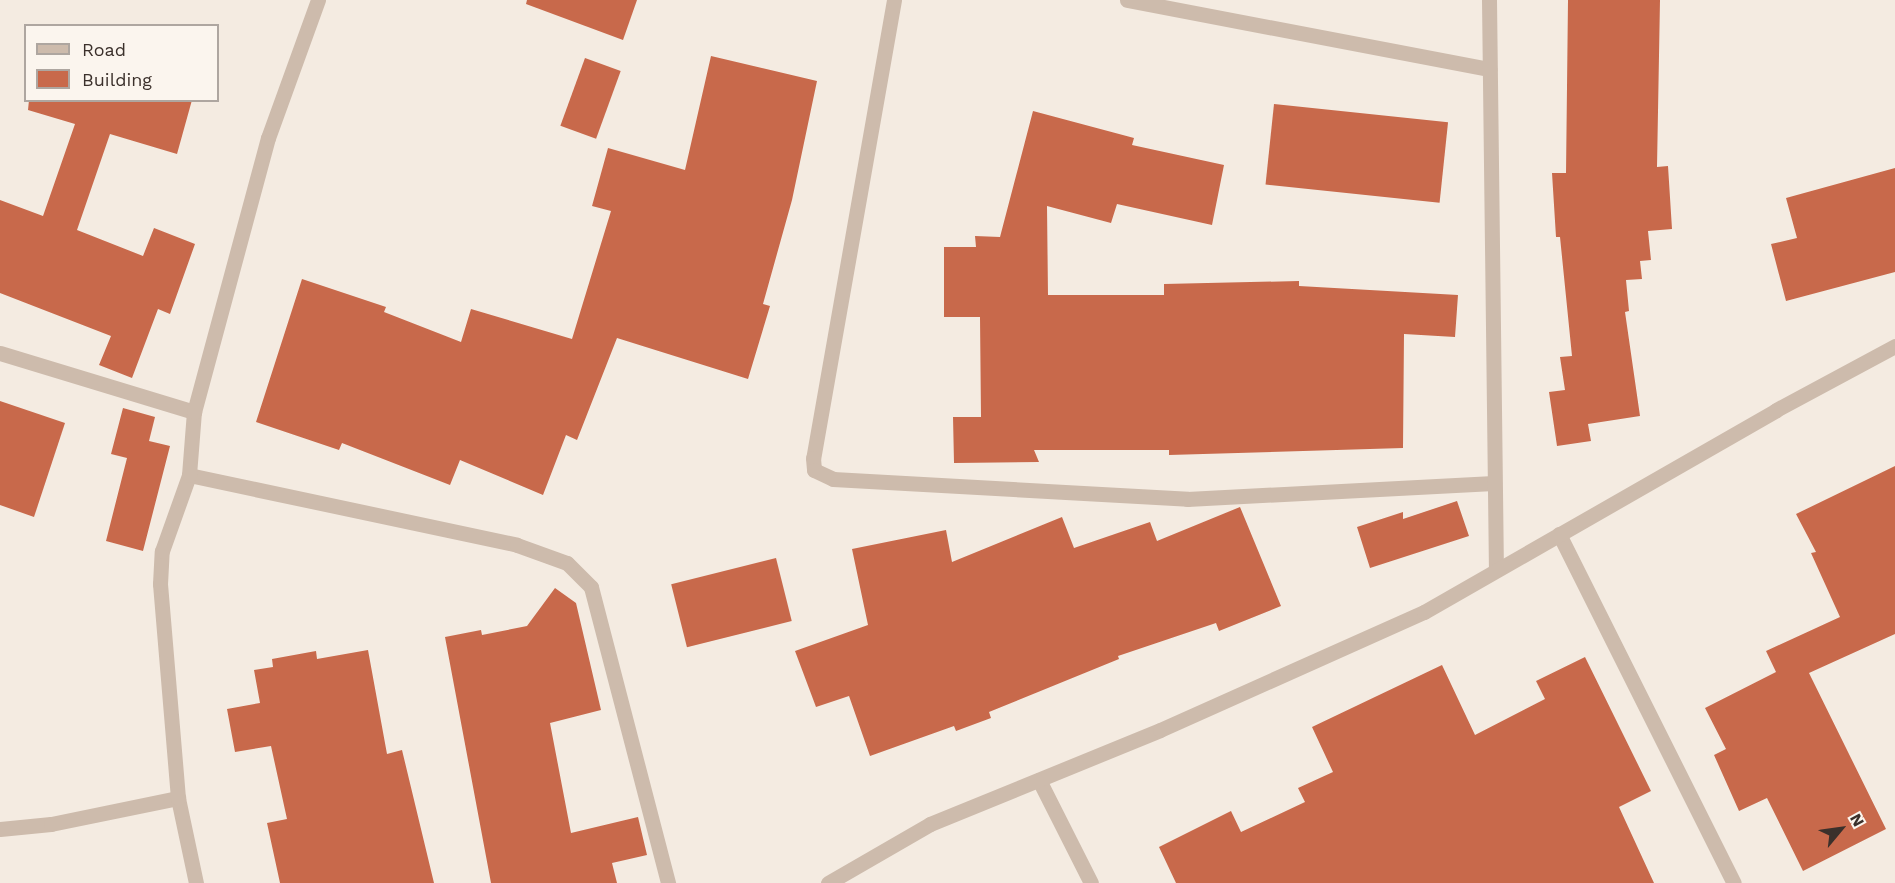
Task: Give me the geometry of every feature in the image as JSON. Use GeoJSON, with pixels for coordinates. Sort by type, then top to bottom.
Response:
{"type":"FeatureCollection","features":[{"type":"Feature","properties":{"kind":"street"},"geometry":{"type":"LineString","coordinates":[[196,883],[178,798],[159,584],[162,551],[189,475],[194,412],[268,138],[318,0]]}},
{"type":"Feature","properties":{"kind":"street"},"geometry":{"type":"LineString","coordinates":[[894,0],[813,458],[814,470],[833,478],[1187,499],[1494,483]]}},
{"type":"Feature","properties":{"kind":"street"},"geometry":{"type":"LineString","coordinates":[[1127,0],[1490,69]]}},
{"type":"Feature","properties":{"kind":"street"},"geometry":{"type":"LineString","coordinates":[[1490,0],[1496,570]]}},
{"type":"Feature","properties":{"kind":"street"},"geometry":{"type":"LineString","coordinates":[[828,883],[930,824],[1039,780],[1424,612],[1895,346]]}},
{"type":"Feature","properties":{"kind":"street"},"geometry":{"type":"LineString","coordinates":[[0,353],[194,412]]}},
{"type":"Feature","properties":{"kind":"street"},"geometry":{"type":"LineString","coordinates":[[189,475],[517,545],[567,563],[591,587],[668,883]]}},
{"type":"Feature","properties":{"kind":"street"},"geometry":{"type":"LineString","coordinates":[[1559,534],[1734,883]]}},
{"type":"Feature","properties":{"kind":"street"},"geometry":{"type":"LineString","coordinates":[[1039,780],[1091,883]]}},
{"type":"Feature","properties":{"kind":"street"},"geometry":{"type":"LineString","coordinates":[[0,829],[51,824],[178,798]]}},
{"type":"Feature","properties":{"kind":"building"},"geometry":{"type":"Polygon","coordinates":[[[527,0],[637,0],[623,40],[526,4],[527,0]]]}},
{"type":"Feature","properties":{"kind":"building"},"geometry":{"type":"Polygon","coordinates":[[[1568,0],[1660,0],[1657,167],[1668,166],[1672,229],[1648,231],[1651,260],[1640,261],[1642,279],[1626,280],[1629,311],[1625,312],[1640,416],[1588,424],[1591,441],[1557,446],[1549,392],[1565,390],[1560,357],[1572,356],[1560,237],[1556,237],[1552,173],[1566,173],[1568,0]]]}},
{"type":"Feature","properties":{"kind":"building"},"geometry":{"type":"Polygon","coordinates":[[[711,56],[817,81],[792,200],[763,304],[770,306],[748,379],[617,338],[577,440],[566,435],[543,495],[460,460],[450,485],[342,443],[339,450],[256,422],[302,279],[386,307],[384,312],[461,342],[471,309],[572,339],[611,211],[592,206],[608,148],[685,170],[711,56]]]}},
{"type":"Feature","properties":{"kind":"building"},"geometry":{"type":"Polygon","coordinates":[[[585,58],[621,71],[596,139],[560,126],[585,58]]]}},
{"type":"Feature","properties":{"kind":"building"},"geometry":{"type":"Polygon","coordinates":[[[29,102],[191,102],[177,154],[110,134],[77,230],[143,256],[154,228],[195,244],[170,314],[158,309],[132,378],[99,365],[111,336],[0,293],[0,200],[43,216],[75,124],[28,110],[29,102]]]}},
{"type":"Feature","properties":{"kind":"building"},"geometry":{"type":"Polygon","coordinates":[[[1274,104],[1448,122],[1440,203],[1266,185],[1274,104]]]}},
{"type":"Feature","properties":{"kind":"building"},"geometry":{"type":"Polygon","coordinates":[[[1033,111],[1134,138],[1132,145],[1224,165],[1212,225],[1117,204],[1111,223],[1047,206],[1048,295],[1164,295],[1164,284],[1299,281],[1299,286],[1458,295],[1455,337],[1404,334],[1403,448],[1169,455],[1169,450],[1034,450],[1039,462],[954,463],[953,417],[981,417],[980,317],[944,317],[944,247],[976,247],[975,236],[1000,237],[1033,111]]]}},
{"type":"Feature","properties":{"kind":"building"},"geometry":{"type":"Polygon","coordinates":[[[1895,168],[1895,272],[1786,301],[1771,244],[1797,238],[1786,198],[1895,168]]]}},
{"type":"Feature","properties":{"kind":"building"},"geometry":{"type":"Polygon","coordinates":[[[0,401],[65,423],[34,517],[0,505],[0,401]]]}},
{"type":"Feature","properties":{"kind":"building"},"geometry":{"type":"Polygon","coordinates":[[[123,408],[155,417],[149,441],[170,446],[143,551],[106,541],[127,458],[111,454],[123,408]]]}},
{"type":"Feature","properties":{"kind":"building"},"geometry":{"type":"Polygon","coordinates":[[[1895,466],[1895,634],[1809,673],[1886,829],[1803,871],[1767,798],[1739,811],[1714,755],[1726,749],[1705,708],[1776,672],[1766,651],[1840,617],[1811,553],[1816,552],[1796,514],[1895,466]]]}},
{"type":"Feature","properties":{"kind":"building"},"geometry":{"type":"Polygon","coordinates":[[[1457,501],[1469,536],[1370,568],[1357,527],[1403,512],[1403,519],[1457,501]]]}},
{"type":"Feature","properties":{"kind":"building"},"geometry":{"type":"Polygon","coordinates":[[[1240,507],[1281,606],[1219,631],[1216,623],[1118,656],[1119,659],[989,712],[991,718],[956,731],[954,726],[870,756],[849,696],[816,707],[795,651],[868,625],[852,549],[946,530],[952,562],[1062,517],[1074,548],[1150,522],[1157,541],[1240,507]]]}},
{"type":"Feature","properties":{"kind":"building"},"geometry":{"type":"Polygon","coordinates":[[[776,558],[792,621],[687,647],[671,584],[776,558]]]}},
{"type":"Feature","properties":{"kind":"building"},"geometry":{"type":"Polygon","coordinates":[[[555,588],[576,603],[601,710],[550,723],[571,833],[638,817],[647,855],[612,863],[617,883],[491,883],[445,637],[481,630],[482,635],[527,626],[555,588]]]}},
{"type":"Feature","properties":{"kind":"building"},"geometry":{"type":"Polygon","coordinates":[[[368,650],[387,754],[402,750],[434,883],[280,883],[267,823],[287,819],[271,746],[235,752],[227,709],[260,703],[254,670],[273,667],[272,659],[316,651],[317,659],[368,650]]]}},
{"type":"Feature","properties":{"kind":"building"},"geometry":{"type":"Polygon","coordinates":[[[1585,657],[1651,791],[1619,807],[1654,883],[1176,883],[1159,847],[1231,811],[1241,832],[1305,802],[1298,788],[1333,772],[1312,727],[1442,665],[1475,735],[1545,699],[1536,681],[1585,657]]]}}]}
